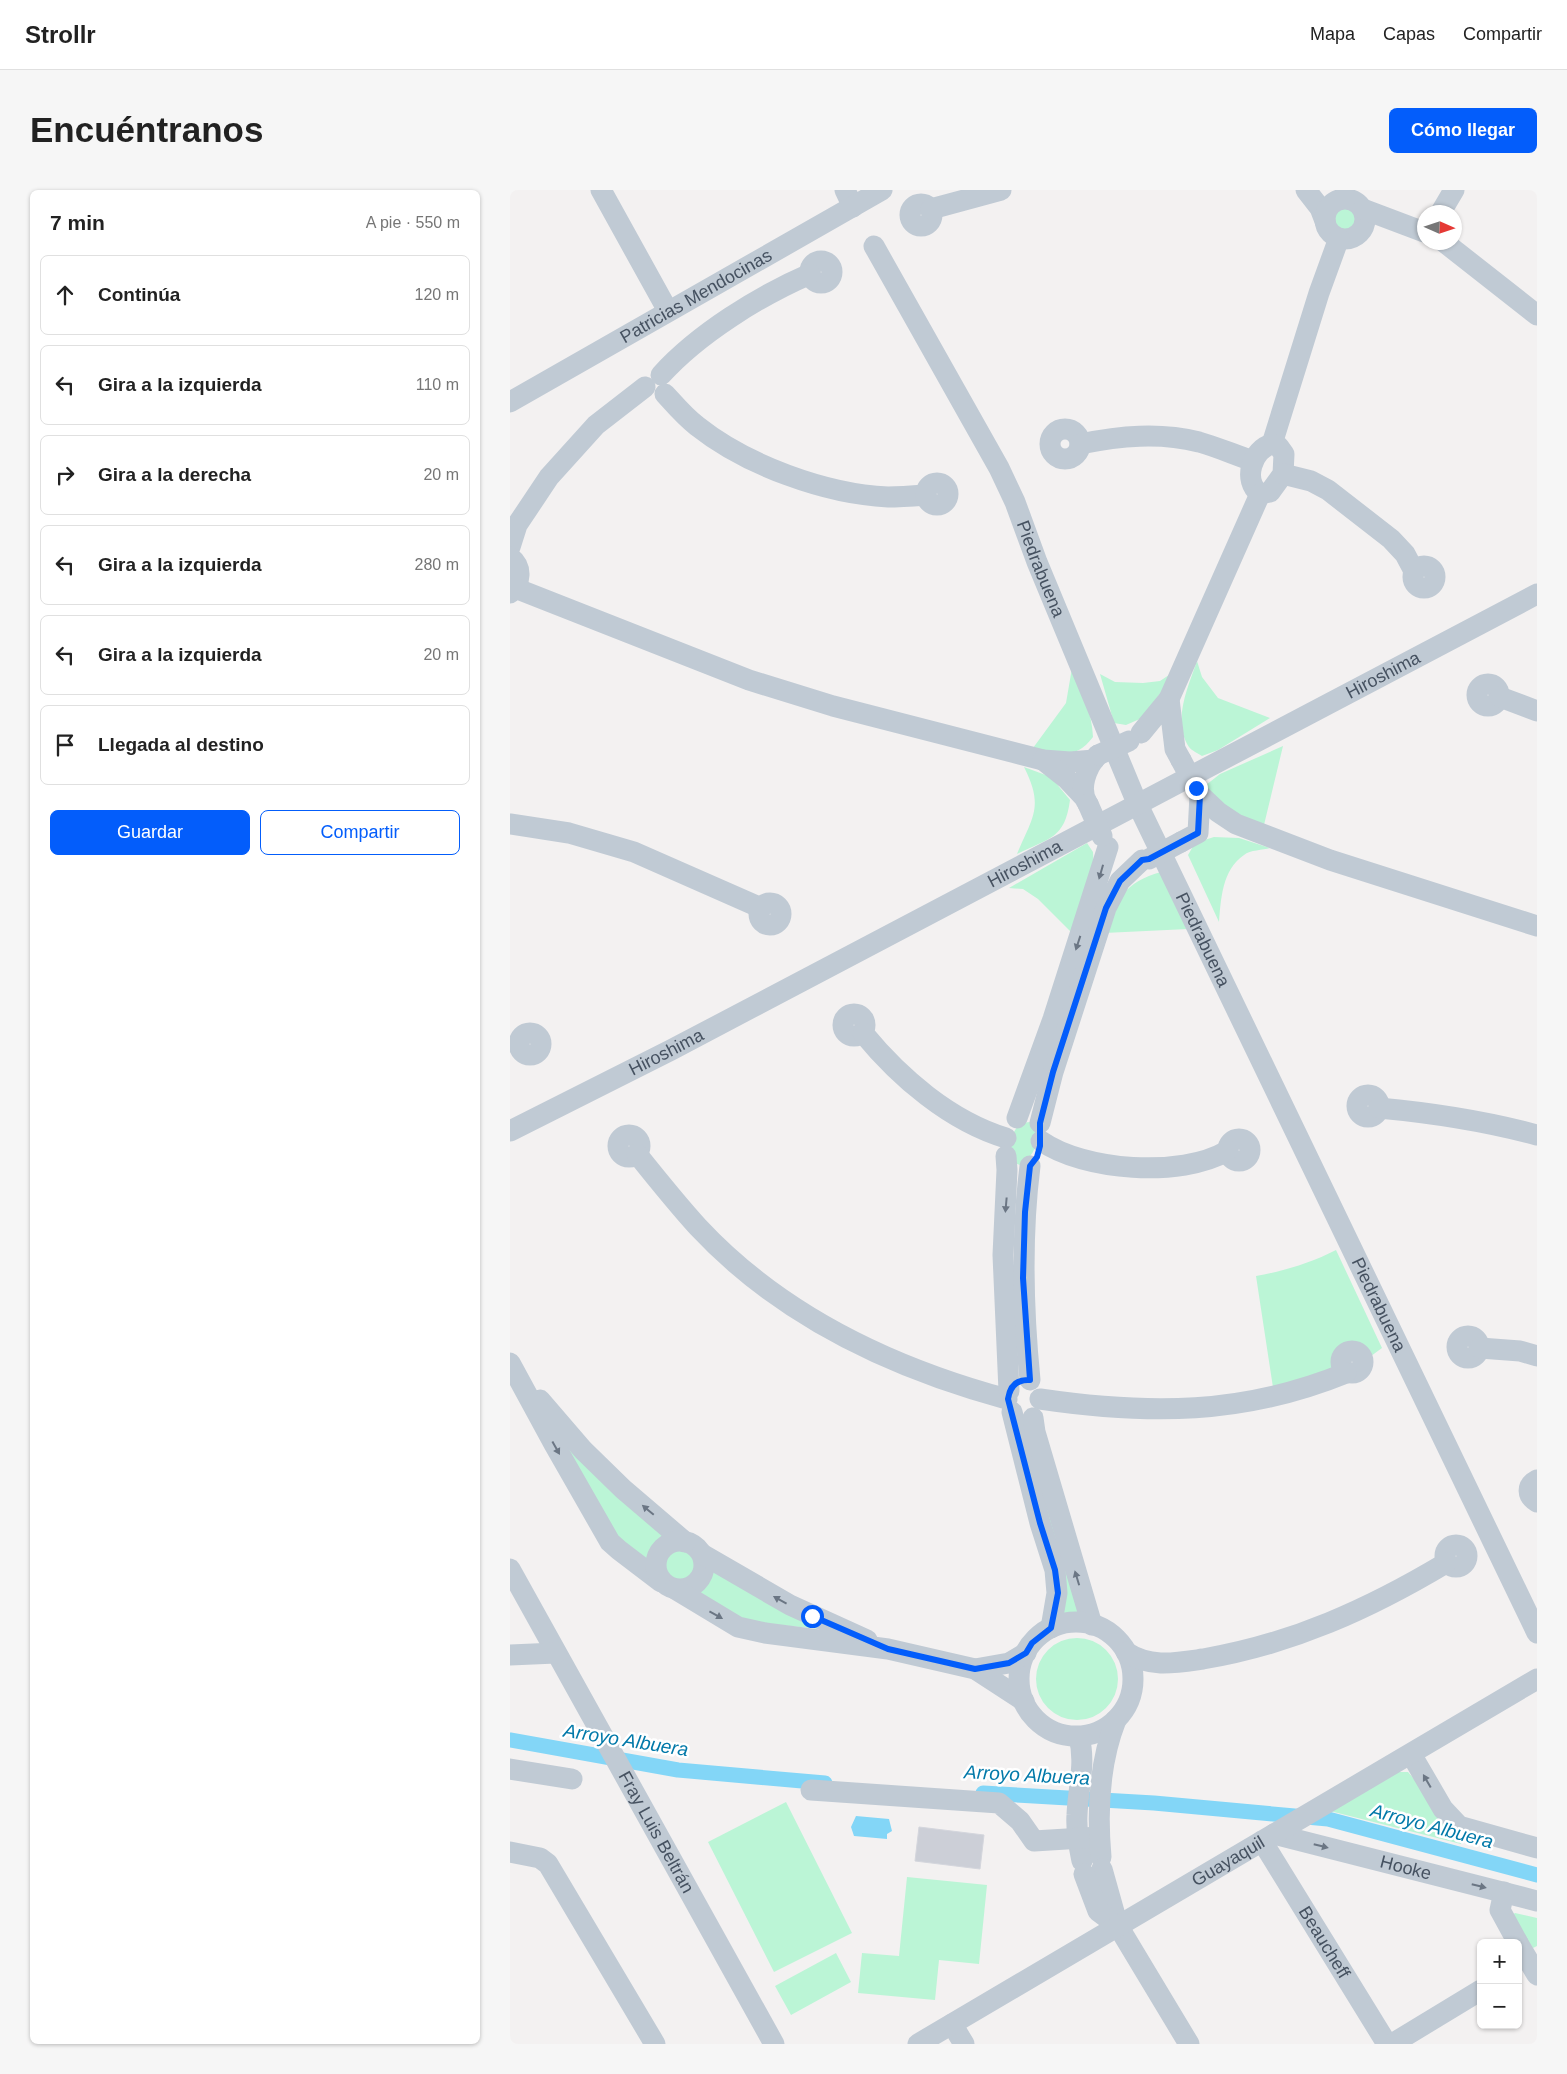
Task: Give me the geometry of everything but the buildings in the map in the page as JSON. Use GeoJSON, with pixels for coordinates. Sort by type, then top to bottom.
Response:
{"type":"FeatureCollection","features":[{"type":"Feature","properties":{"kind":"street"},"geometry":{"type":"LineString","coordinates":[[601,190],[668,311]]}},
{"type":"Feature","properties":{"kind":"street","name":"Patricias Mendocinas"},"geometry":{"type":"LineString","coordinates":[[510,402],[668,311],[849,198],[882,190]]}},
{"type":"Feature","properties":{"kind":"street"},"geometry":{"type":"LineString","coordinates":[[931,209],[1001,190]]}},
{"type":"Feature","properties":{"kind":"street"},"geometry":{"type":"LineString","coordinates":[[1306,190],[1340,199],[1353,200],[1362,219],[1372,225],[1396,222],[1417,230]]}},
{"type":"Feature","properties":{"kind":"street"},"geometry":{"type":"LineString","coordinates":[[1306,190],[1320,208],[1330,232],[1340,238],[1352,238],[1362,219]]}},
{"type":"Feature","properties":{"kind":"street"},"geometry":{"type":"LineString","coordinates":[[1446,205],[1454,190]]}},
{"type":"Feature","properties":{"kind":"street"},"geometry":{"type":"LineString","coordinates":[[1325,221],[1326,210],[1335,201],[1340,199]]}},
{"type":"Feature","properties":{"kind":"street"},"geometry":{"type":"LineString","coordinates":[[1260,494],[1252,486],[1250,476],[1254,461],[1259,450],[1272,444],[1319,293],[1340,238]]}},
{"type":"Feature","properties":{"kind":"street","name":"Piedrabuena"},"geometry":{"type":"LineString","coordinates":[[874,246],[984,438],[1007,486],[1137,803],[1537,1633]]}},
{"type":"Feature","properties":{"kind":"street"},"geometry":{"type":"LineString","coordinates":[[1454,250],[1537,315]]}},
{"type":"Feature","properties":{"kind":"street"},"geometry":{"type":"LineString","coordinates":[[510,547],[517,525],[549,477],[596,425],[657,385],[686,348],[787,284],[810,274]]}},
{"type":"Feature","properties":{"kind":"street"},"geometry":{"type":"LineString","coordinates":[[657,385],[696,426],[714,439],[742,454],[791,475],[821,485],[862,494],[888,497],[926,495]]}},
{"type":"Feature","properties":{"kind":"street"},"geometry":{"type":"LineString","coordinates":[[1080,444],[1123,436],[1173,437],[1200,442],[1254,461]]}},
{"type":"Feature","properties":{"kind":"street"},"geometry":{"type":"LineString","coordinates":[[1260,494],[1270,492],[1283,474],[1284,454],[1279,447],[1272,444]]}},
{"type":"Feature","properties":{"kind":"street"},"geometry":{"type":"LineString","coordinates":[[1283,474],[1311,481],[1328,490],[1391,539],[1405,554],[1414,571]]}},
{"type":"Feature","properties":{"kind":"street"},"geometry":{"type":"LineString","coordinates":[[510,557],[517,566],[519,573],[513,591],[748,680],[833,706],[1043,760],[1070,762],[1096,758],[1135,737],[1169,699],[1260,494]]}},
{"type":"Feature","properties":{"kind":"street","name":"Hiroshima"},"geometry":{"type":"LineString","coordinates":[[510,1131],[671,1050],[1537,594]]}},
{"type":"Feature","properties":{"kind":"street"},"geometry":{"type":"LineString","coordinates":[[1500,697],[1537,711]]}},
{"type":"Feature","properties":{"kind":"street"},"geometry":{"type":"LineString","coordinates":[[1169,699],[1178,754],[1198,792],[1236,824],[1339,863],[1537,926]]}},
{"type":"Feature","properties":{"kind":"street"},"geometry":{"type":"LineString","coordinates":[[1135,737],[1162,740],[1178,754]]}},
{"type":"Feature","properties":{"kind":"street"},"geometry":{"type":"LineString","coordinates":[[1085,800],[1084,785],[1096,758]]}},
{"type":"Feature","properties":{"kind":"street"},"geometry":{"type":"LineString","coordinates":[[1043,760],[1067,779],[1085,800],[1105,842],[1127,859],[1146,859]]}},
{"type":"Feature","properties":{"kind":"street"},"geometry":{"type":"LineString","coordinates":[[1190,837],[1198,792]]}},
{"type":"Feature","properties":{"kind":"street"},"geometry":{"type":"LineString","coordinates":[[510,824],[569,833],[634,852],[761,908]]}},
{"type":"Feature","properties":{"kind":"street"},"geometry":{"type":"LineString","coordinates":[[863,1033],[890,1064],[937,1102],[1006,1147],[1010,1165],[1016,1170],[1023,1170],[1030,1166],[1037,1157],[1053,1072],[1106,908],[1120,881],[1146,859],[1190,837],[1236,824]]}},
{"type":"Feature","properties":{"kind":"street"},"geometry":{"type":"LineString","coordinates":[[1051,1628],[1058,1593],[1055,1570],[1040,1523],[1010,1400],[1003,1255],[1007,1170],[1006,1147],[1008,1130],[1017,1118],[1094,897],[1105,842]]}},
{"type":"Feature","properties":{"kind":"street"},"geometry":{"type":"LineString","coordinates":[[1379,1108],[1450,1115],[1537,1135]]}},
{"type":"Feature","properties":{"kind":"street"},"geometry":{"type":"LineString","coordinates":[[1017,1118],[1025,1114],[1034,1115],[1041,1132],[1051,1148],[1087,1162],[1144,1168],[1198,1164],[1216,1158],[1227,1151]]}},
{"type":"Feature","properties":{"kind":"street"},"geometry":{"type":"LineString","coordinates":[[637,1154],[699,1228],[740,1266],[795,1308],[864,1347],[904,1365],[942,1380],[1010,1400],[1025,1420],[1037,1409],[1163,1410],[1222,1406],[1261,1400],[1292,1392],[1346,1372]]}},
{"type":"Feature","properties":{"kind":"street"},"geometry":{"type":"LineString","coordinates":[[1030,1166],[1025,1212],[1023,1278],[1030,1380],[1037,1409],[1035,1432],[1092,1625]]}},
{"type":"Feature","properties":{"kind":"street"},"geometry":{"type":"LineString","coordinates":[[1480,1348],[1520,1351],[1537,1356]]}},
{"type":"Feature","properties":{"kind":"street"},"geometry":{"type":"LineString","coordinates":[[513,1368],[583,1450],[623,1489],[693,1548],[790,1605],[888,1649]]}},
{"type":"Feature","properties":{"kind":"street"},"geometry":{"type":"LineString","coordinates":[[513,1368],[610,1542],[668,1586],[738,1627],[748,1630],[888,1649],[975,1669],[1024,1701]]}},
{"type":"Feature","properties":{"kind":"street"},"geometry":{"type":"LineString","coordinates":[[1010,1400],[1013,1385],[1022,1380],[1030,1380]]}},
{"type":"Feature","properties":{"kind":"street"},"geometry":{"type":"LineString","coordinates":[[1537,1480],[1531,1484],[1529,1491],[1531,1498],[1537,1502]]}},
{"type":"Feature","properties":{"kind":"street"},"geometry":{"type":"LineString","coordinates":[[673,1541],[693,1548],[704,1562],[701,1577],[690,1588],[668,1586],[657,1575],[655,1567],[656,1558],[660,1551],[673,1541]]}},
{"type":"Feature","properties":{"kind":"street"},"geometry":{"type":"LineString","coordinates":[[1116,1720],[1099,1732],[1079,1737],[1060,1735],[1043,1726],[1029,1712],[1021,1695],[1018,1676],[1020,1664],[1032,1643],[1051,1628],[1066,1622],[1082,1622],[1113,1636],[1126,1652],[1134,1658],[1159,1664],[1235,1654],[1307,1633],[1404,1588],[1446,1563]]}},
{"type":"Feature","properties":{"kind":"street","name":"Fray Luis Beltrán"},"geometry":{"type":"LineString","coordinates":[[510,1569],[774,2044]]}},
{"type":"Feature","properties":{"kind":"street"},"geometry":{"type":"LineString","coordinates":[[1126,1652],[1132,1667],[1133,1685],[1127,1704],[1116,1720],[1108,1740],[1094,1853],[1118,1926],[1189,2044]]}},
{"type":"Feature","properties":{"kind":"street"},"geometry":{"type":"LineString","coordinates":[[510,1655],[556,1653]]}},
{"type":"Feature","properties":{"kind":"street"},"geometry":{"type":"LineString","coordinates":[[975,1669],[1009,1663],[1026,1653]]}},
{"type":"Feature","properties":{"kind":"street"},"geometry":{"type":"LineString","coordinates":[[1133,1685],[1159,1664]]}},
{"type":"Feature","properties":{"kind":"street","name":"Guayaquil"},"geometry":{"type":"LineString","coordinates":[[918,2044],[1537,1679]]}},
{"type":"Feature","properties":{"kind":"street"},"geometry":{"type":"LineString","coordinates":[[1078,1840],[1077,1815],[1082,1756],[1079,1737]]}},
{"type":"Feature","properties":{"kind":"street"},"geometry":{"type":"LineString","coordinates":[[1411,1754],[1443,1809],[1459,1826],[1537,1848]]}},
{"type":"Feature","properties":{"kind":"street"},"geometry":{"type":"LineString","coordinates":[[510,1769],[572,1779]]}},
{"type":"Feature","properties":{"kind":"street"},"geometry":{"type":"LineString","coordinates":[[811,1790],[999,1803],[1020,1820],[1034,1841],[1078,1840],[1094,1853]]}},
{"type":"Feature","properties":{"kind":"street","name":"Hooke"},"geometry":{"type":"LineString","coordinates":[[1268,1837],[1537,1901]]}},
{"type":"Feature","properties":{"kind":"street","name":"Beaucheff"},"geometry":{"type":"LineString","coordinates":[[1268,1837],[1387,2044]]}},
{"type":"Feature","properties":{"kind":"street"},"geometry":{"type":"LineString","coordinates":[[510,1852],[540,1858],[548,1864],[655,2044]]}},
{"type":"Feature","properties":{"kind":"street"},"geometry":{"type":"LineString","coordinates":[[1504,1892],[1500,1910],[1526,1957]]}},
{"type":"Feature","properties":{"kind":"street"},"geometry":{"type":"LineString","coordinates":[[1392,2044],[1477,1992]]}},
{"type":"Feature","properties":{"kind":"street"},"geometry":{"type":"LineString","coordinates":[[952,2024],[964,2044]]}},
{"type":"Feature","properties":{"kind":"green space"},"geometry":{"type":"Polygon","coordinates":[[[1346,204],[1356,209],[1361,219],[1356,229],[1346,234],[1336,229],[1331,219],[1336,209],[1346,204]]]}},
{"type":"Feature","properties":{"kind":"green space"},"geometry":{"type":"Polygon","coordinates":[[[1197,661],[1202,677],[1218,698],[1270,718],[1218,750],[1202,756],[1189,747],[1184,737],[1182,726],[1183,704],[1197,661]]]}},
{"type":"Feature","properties":{"kind":"green space"},"geometry":{"type":"Polygon","coordinates":[[[1072,668],[1089,710],[1093,737],[1080,750],[1073,752],[1059,753],[1033,748],[1066,703],[1072,668]]]}},
{"type":"Feature","properties":{"kind":"green space"},"geometry":{"type":"Polygon","coordinates":[[[1178,669],[1142,718],[1126,725],[1114,723],[1100,674],[1115,682],[1143,683],[1160,681],[1178,669]]]}},
{"type":"Feature","properties":{"kind":"green space"},"geometry":{"type":"Polygon","coordinates":[[[1283,746],[1263,829],[1230,812],[1216,800],[1206,785],[1220,774],[1283,746]]]}},
{"type":"Feature","properties":{"kind":"green space"},"geometry":{"type":"Polygon","coordinates":[[[1024,767],[1051,777],[1070,800],[1064,823],[1054,836],[1017,854],[1032,820],[1035,802],[1034,792],[1024,767]]]}},
{"type":"Feature","properties":{"kind":"green space"},"geometry":{"type":"Polygon","coordinates":[[[1214,837],[1239,838],[1270,848],[1247,853],[1231,869],[1224,886],[1219,922],[1188,855],[1195,843],[1214,837]]]}},
{"type":"Feature","properties":{"kind":"green space"},"geometry":{"type":"Polygon","coordinates":[[[1087,843],[1093,852],[1094,869],[1072,933],[1038,899],[1023,889],[1009,888],[1087,843]]]}},
{"type":"Feature","properties":{"kind":"green space"},"geometry":{"type":"Polygon","coordinates":[[[1161,872],[1188,929],[1104,933],[1119,901],[1130,887],[1148,876],[1161,872]]]}},
{"type":"Feature","properties":{"kind":"green space"},"geometry":{"type":"Polygon","coordinates":[[[1030,1122],[1035,1126],[1035,1149],[1020,1165],[1015,1163],[1010,1142],[1014,1132],[1021,1123],[1030,1122]]]}},
{"type":"Feature","properties":{"kind":"green space"},"geometry":{"type":"Polygon","coordinates":[[[1336,1250],[1382,1348],[1371,1356],[1367,1350],[1357,1343],[1344,1347],[1338,1350],[1334,1368],[1274,1394],[1256,1276],[1297,1266],[1336,1250]]]}},
{"type":"Feature","properties":{"kind":"green space"},"geometry":{"type":"Polygon","coordinates":[[[547,1417],[674,1536],[658,1548],[653,1556],[651,1567],[622,1545],[547,1417]]]}},
{"type":"Feature","properties":{"kind":"green space"},"geometry":{"type":"Polygon","coordinates":[[[1028,1424],[1080,1619],[1059,1622],[1028,1424]]]}},
{"type":"Feature","properties":{"kind":"green space"},"geometry":{"type":"Polygon","coordinates":[[[680,1547],[692,1553],[698,1565],[692,1577],[680,1583],[668,1577],[662,1565],[668,1553],[680,1547]]]}},
{"type":"Feature","properties":{"kind":"green space"},"geometry":{"type":"Polygon","coordinates":[[[710,1564],[830,1630],[748,1622],[696,1592],[706,1580],[710,1564]]]}},
{"type":"Feature","properties":{"kind":"green space"},"geometry":{"type":"Polygon","coordinates":[[[1077,1638],[1093,1641],[1106,1650],[1115,1663],[1118,1679],[1115,1695],[1106,1708],[1093,1717],[1077,1720],[1061,1717],[1048,1708],[1039,1695],[1036,1679],[1039,1663],[1048,1650],[1061,1641],[1077,1638]]]}},
{"type":"Feature","properties":{"kind":"green space"},"geometry":{"type":"Polygon","coordinates":[[[1398,1772],[1408,1772],[1462,1837],[1461,1844],[1330,1811],[1398,1772]]]}},
{"type":"Feature","properties":{"kind":"green space"},"geometry":{"type":"Polygon","coordinates":[[[786,1802],[852,1933],[774,1972],[708,1842],[786,1802]]]}},
{"type":"Feature","properties":{"kind":"green space"},"geometry":{"type":"Polygon","coordinates":[[[907,1877],[987,1885],[979,1964],[939,1960],[935,2000],[858,1993],[862,1953],[899,1956],[907,1877]]]}},
{"type":"Feature","properties":{"kind":"green space"},"geometry":{"type":"Polygon","coordinates":[[[1515,1913],[1537,1918],[1537,1946],[1533,1948],[1511,1916],[1515,1913]]]}},
{"type":"Feature","properties":{"kind":"green space"},"geometry":{"type":"Polygon","coordinates":[[[836,1953],[851,1982],[791,2015],[775,1986],[836,1953]]]}},
{"type":"Feature","properties":{"kind":"water"},"geometry":{"type":"Polygon","coordinates":[[[856,1816],[889,1819],[892,1831],[887,1834],[887,1839],[854,1836],[851,1827],[856,1816]]]}},
{"type":"Feature","properties":{"kind":"waterway","name":"Arroyo Albuera"},"geometry":{"type":"LineString","coordinates":[[510,1740],[678,1770],[825,1783]]}},
{"type":"Feature","properties":{"kind":"waterway","name":"Arroyo Albuera"},"geometry":{"type":"LineString","coordinates":[[983,1793],[1154,1803],[1328,1819],[1537,1875]]}},
{"type":"Feature","properties":{"kind":"route"},"geometry":{"type":"LineString","coordinates":[[812,1616],[888,1649],[975,1669],[1009,1663],[1026,1653],[1032,1643],[1051,1628],[1058,1593],[1055,1570],[1040,1523],[1008,1399],[1009,1390],[1013,1385],[1022,1380],[1030,1380],[1023,1278],[1025,1212],[1030,1166],[1037,1157],[1040,1146],[1040,1123],[1053,1072],[1106,908],[1120,881],[1142,860],[1149,859],[1198,833],[1200,795],[1196,788]]}}]}
